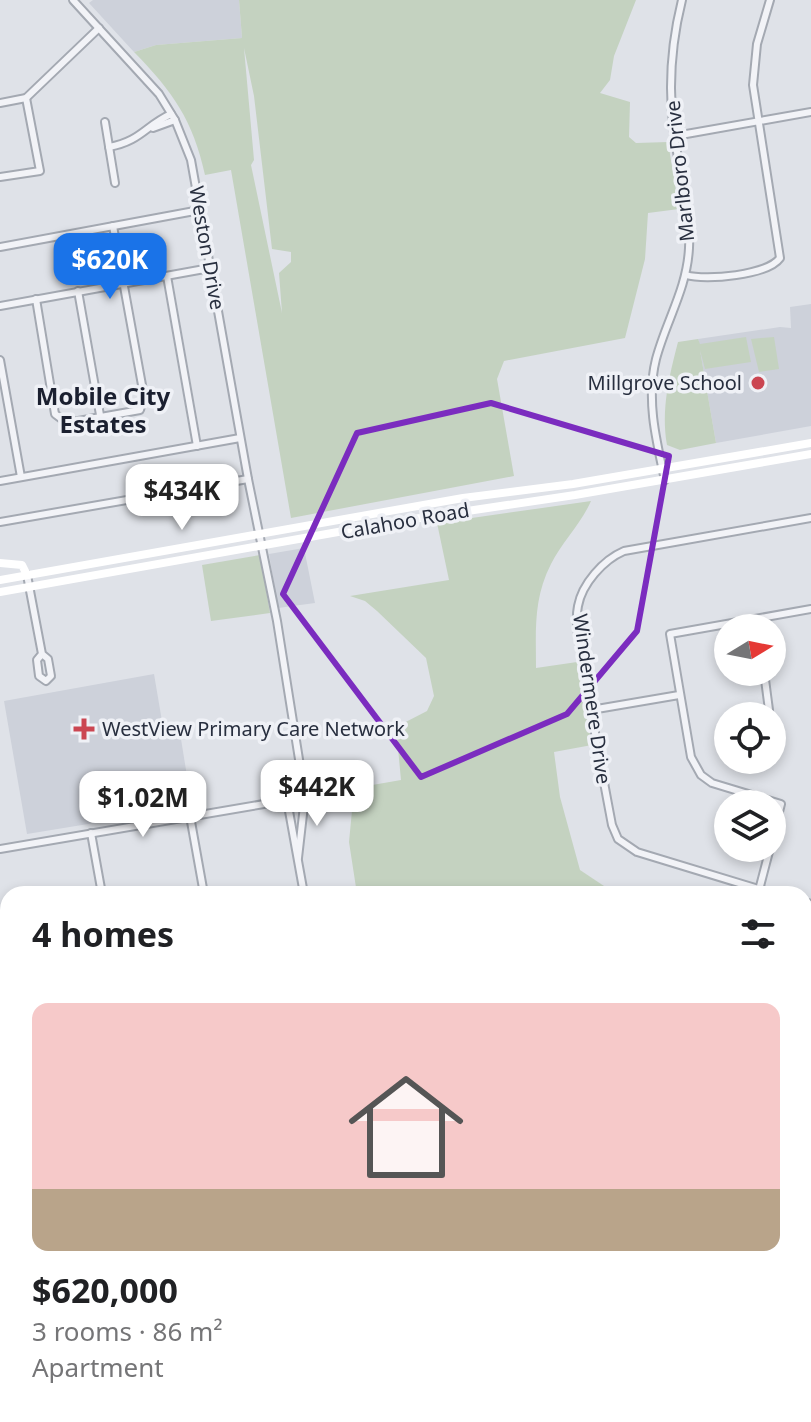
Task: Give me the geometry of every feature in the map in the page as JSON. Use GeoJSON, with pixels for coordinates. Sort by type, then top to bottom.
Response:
{"type":"FeatureCollection","features":[{"type":"Feature","properties":{"kind":"main road","name":"Calahoo Road"},"geometry":{"type":"LineString","coordinates":[[0,580],[463,498],[573,484],[811,443]]}},
{"type":"Feature","properties":{"kind":"main road","name":"Calahoo Road"},"geometry":{"type":"LineString","coordinates":[[0,592],[811,454]]}},
{"type":"Feature","properties":{"kind":"main road"},"geometry":{"type":"LineString","coordinates":[[0,563],[22,565],[27,575]]}},
{"type":"Feature","properties":{"kind":"street","name":"Weston Drive"},"geometry":{"type":"LineString","coordinates":[[73,0],[147,80],[173,117],[191,160],[240,438],[276,616],[305,797],[298,858]]}},
{"type":"Feature","properties":{"kind":"street","name":"Marlboro Drive"},"geometry":{"type":"LineString","coordinates":[[665,480],[652,409],[652,379],[686,275],[689,230],[675,136],[671,72],[682,0]]}},
{"type":"Feature","properties":{"kind":"street"},"geometry":{"type":"LineString","coordinates":[[686,275],[706,279],[769,268],[777,262],[780,253],[753,85],[761,25],[770,0]]}},
{"type":"Feature","properties":{"kind":"street"},"geometry":{"type":"LineString","coordinates":[[0,103],[26,98],[99,28]]}},
{"type":"Feature","properties":{"kind":"street"},"geometry":{"type":"LineString","coordinates":[[0,177],[40,171],[26,98]]}},
{"type":"Feature","properties":{"kind":"street"},"geometry":{"type":"LineString","coordinates":[[675,136],[811,112]]}},
{"type":"Feature","properties":{"kind":"street"},"geometry":{"type":"LineString","coordinates":[[109,147],[125,144],[153,128],[160,119],[173,117]]}},
{"type":"Feature","properties":{"kind":"street"},"geometry":{"type":"LineString","coordinates":[[105,122],[115,183]]}},
{"type":"Feature","properties":{"kind":"street"},"geometry":{"type":"LineString","coordinates":[[0,247],[200,210]]}},
{"type":"Feature","properties":{"kind":"street"},"geometry":{"type":"LineString","coordinates":[[36,299],[55,414],[67,423],[140,410],[144,396],[113,226]]}},
{"type":"Feature","properties":{"kind":"street"},"geometry":{"type":"LineString","coordinates":[[0,306],[210,268]]}},
{"type":"Feature","properties":{"kind":"street"},"geometry":{"type":"LineString","coordinates":[[167,276],[197,446]]}},
{"type":"Feature","properties":{"kind":"street"},"geometry":{"type":"LineString","coordinates":[[78,291],[100,415]]}},
{"type":"Feature","properties":{"kind":"street"},"geometry":{"type":"LineString","coordinates":[[0,360],[21,477]]}},
{"type":"Feature","properties":{"kind":"street"},"geometry":{"type":"LineString","coordinates":[[0,481],[240,438]]}},
{"type":"Feature","properties":{"kind":"street"},"geometry":{"type":"LineString","coordinates":[[0,522],[248,479]]}},
{"type":"Feature","properties":{"kind":"street","name":"Windermere Drive"},"geometry":{"type":"LineString","coordinates":[[746,886],[637,852],[618,839],[612,825],[591,710],[577,623],[578,603],[597,570],[612,556],[624,551],[811,518]]}},
{"type":"Feature","properties":{"kind":"street"},"geometry":{"type":"LineString","coordinates":[[27,575],[42,654]]}},
{"type":"Feature","properties":{"kind":"street"},"geometry":{"type":"LineString","coordinates":[[784,614],[811,609]]}},
{"type":"Feature","properties":{"kind":"street"},"geometry":{"type":"LineString","coordinates":[[714,626],[670,634],[691,757],[701,775],[712,783],[735,790]]}},
{"type":"Feature","properties":{"kind":"street"},"geometry":{"type":"LineString","coordinates":[[591,710],[679,695]]}},
{"type":"Feature","properties":{"kind":"street"},"geometry":{"type":"LineString","coordinates":[[0,849],[305,797]]}},
{"type":"Feature","properties":{"kind":"street"},"geometry":{"type":"LineString","coordinates":[[287,800],[303,886]]}},
{"type":"Feature","properties":{"kind":"street"},"geometry":{"type":"LineString","coordinates":[[190,816],[203,886]]}},
{"type":"Feature","properties":{"kind":"street"},"geometry":{"type":"LineString","coordinates":[[91,833],[101,886]]}},
{"type":"Feature","properties":{"kind":"street"},"geometry":{"type":"LineString","coordinates":[[760,886],[766,862]]}},
{"type":"Feature","properties":{"kind":"highlighted area"},"geometry":{"type":"Polygon","coordinates":[[[491,403],[669,456],[637,631],[567,714],[421,777],[283,594],[357,433],[491,403]]]}},
{"type":"Feature","properties":{"kind":"shaded area"},"geometry":{"type":"Polygon","coordinates":[[[93,0],[239,0],[242,38],[156,45],[134,52],[89,3],[93,0]]]}},
{"type":"Feature","properties":{"kind":"shaded area","name":"Millgrove School"},"geometry":{"type":"Polygon","coordinates":[[[811,304],[811,426],[716,443],[698,339],[791,328],[790,307],[811,304]]]}},
{"type":"Feature","properties":{"kind":"shaded area"},"geometry":{"type":"Polygon","coordinates":[[[304,548],[315,603],[278,608],[269,554],[304,548]]]}},
{"type":"Feature","properties":{"kind":"shaded area"},"geometry":{"type":"Polygon","coordinates":[[[154,674],[163,727],[176,726],[181,739],[192,807],[27,834],[4,701],[154,674]]]}},
{"type":"Feature","properties":{"kind":"green space"},"geometry":{"type":"Polygon","coordinates":[[[239,0],[636,0],[614,56],[610,80],[600,93],[630,102],[629,137],[636,143],[668,142],[679,209],[648,213],[645,259],[625,338],[504,361],[497,379],[514,476],[291,518],[231,170],[205,175],[194,138],[180,108],[134,52],[156,45],[242,38],[239,0]],[[244,48],[254,160],[251,165],[282,313],[279,273],[291,262],[291,252],[272,249],[254,96],[244,48]]]}},
{"type":"Feature","properties":{"kind":"green space"},"geometry":{"type":"Polygon","coordinates":[[[746,337],[751,362],[705,369],[700,350],[716,443],[680,450],[667,445],[665,406],[678,342],[698,339],[700,344],[746,337]]]}},
{"type":"Feature","properties":{"kind":"green space"},"geometry":{"type":"Polygon","coordinates":[[[774,337],[779,369],[759,372],[751,339],[774,337]]]}},
{"type":"Feature","properties":{"kind":"green space"},"geometry":{"type":"Polygon","coordinates":[[[591,501],[545,577],[537,615],[536,668],[577,662],[592,745],[554,752],[560,797],[580,870],[604,886],[356,886],[349,842],[353,800],[313,801],[315,795],[401,780],[396,727],[427,711],[434,696],[426,658],[365,601],[350,596],[449,580],[437,523],[591,501]]]}},
{"type":"Feature","properties":{"kind":"green space"},"geometry":{"type":"Polygon","coordinates":[[[260,555],[270,613],[211,621],[202,565],[260,555]]]}},
{"type":"Feature","properties":{"kind":"place","name":"Millgrove School"},"geometry":{"type":"Point","coordinates":[758,383]}},
{"type":"Feature","properties":{"kind":"place","name":"WestView Primary Care Network"},"geometry":{"type":"Point","coordinates":[84,729]}},
{"type":"Feature","properties":{"kind":"district","name":"Mobile City Estates"},"geometry":{"type":"Point","coordinates":[103,411]}}]}
